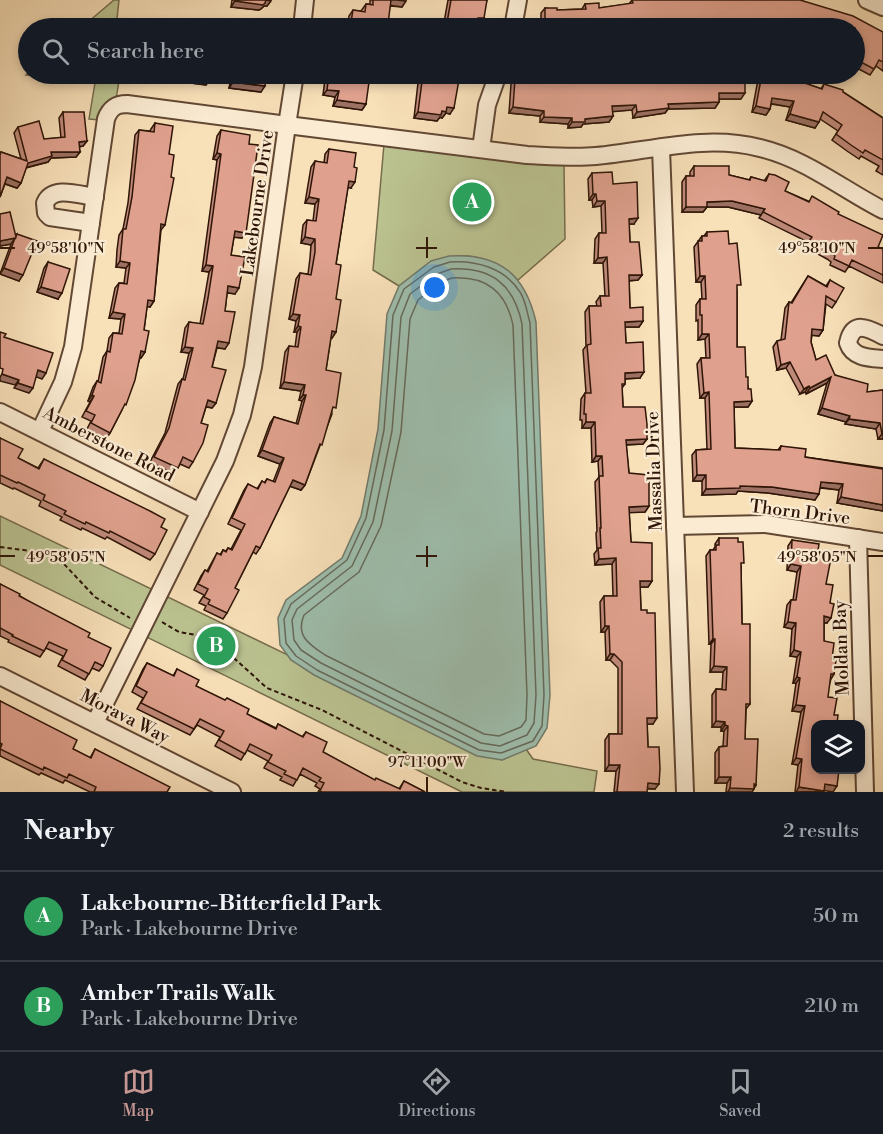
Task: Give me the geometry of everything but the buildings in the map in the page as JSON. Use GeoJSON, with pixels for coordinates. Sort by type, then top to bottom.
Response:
{"type":"FeatureCollection","features":[{"type":"Feature","properties":{"kind":"street"},"geometry":{"type":"LineString","coordinates":[[515,18],[518,0]]}},
{"type":"Feature","properties":{"kind":"street"},"geometry":{"type":"LineString","coordinates":[[867,0],[883,7]]}},
{"type":"Feature","properties":{"kind":"street"},"geometry":{"type":"LineString","coordinates":[[304,18],[308,2]]}},
{"type":"Feature","properties":{"kind":"street"},"geometry":{"type":"LineString","coordinates":[[40,431],[63,382],[72,353],[106,119],[110,111],[117,105],[127,104],[287,125],[293,84]]}},
{"type":"Feature","properties":{"kind":"street"},"geometry":{"type":"LineString","coordinates":[[481,149],[487,105],[494,84]]}},
{"type":"Feature","properties":{"kind":"street","name":"Lakebourne Drive"},"geometry":{"type":"LineString","coordinates":[[95,723],[225,461],[242,415],[253,367],[287,125],[564,157],[594,156],[704,141],[734,143],[759,147],[811,167],[883,210]]}},
{"type":"Feature","properties":{"kind":"street","name":"Massalia Drive"},"geometry":{"type":"LineString","coordinates":[[661,147],[685,792]]}},
{"type":"Feature","properties":{"kind":"street"},"geometry":{"type":"LineString","coordinates":[[92,224],[50,217],[46,213],[45,203],[48,197],[56,192],[95,197]]}},
{"type":"Feature","properties":{"kind":"street"},"geometry":{"type":"LineString","coordinates":[[883,336],[864,327],[856,329],[851,334],[848,343],[853,352],[858,355],[883,359]]}},
{"type":"Feature","properties":{"kind":"street","name":"Amberstone Road"},"geometry":{"type":"LineString","coordinates":[[0,412],[200,512]]}},
{"type":"Feature","properties":{"kind":"street","name":"Thorn Drive"},"geometry":{"type":"LineString","coordinates":[[675,526],[766,524],[883,542]]}},
{"type":"Feature","properties":{"kind":"street","name":"Moldan Bay"},"geometry":{"type":"LineString","coordinates":[[858,538],[865,792]]}},
{"type":"Feature","properties":{"kind":"street","name":"Morava Way"},"geometry":{"type":"LineString","coordinates":[[0,676],[232,792]]}},
{"type":"Feature","properties":{"kind":"path"},"geometry":{"type":"LineString","coordinates":[[0,547],[39,552],[56,558],[95,597],[143,625]]}},
{"type":"Feature","properties":{"kind":"path"},"geometry":{"type":"LineString","coordinates":[[161,621],[179,632],[213,640],[267,688],[322,710],[462,782],[475,787],[507,792]]}},
{"type":"Feature","properties":{"kind":"green space"},"geometry":{"type":"Polygon","coordinates":[[[114,0],[119,0],[117,18],[93,18],[114,0]]]}},
{"type":"Feature","properties":{"kind":"green space"},"geometry":{"type":"Polygon","coordinates":[[[95,84],[118,84],[116,99],[100,120],[89,119],[95,84]]]}},
{"type":"Feature","properties":{"kind":"green space"},"geometry":{"type":"Polygon","coordinates":[[[384,144],[564,165],[565,239],[518,280],[486,260],[471,256],[457,256],[429,265],[399,286],[373,270],[384,144]]]}},
{"type":"Feature","properties":{"kind":"green space"},"geometry":{"type":"Polygon","coordinates":[[[0,516],[288,655],[291,660],[502,760],[526,749],[533,759],[597,771],[594,792],[462,792],[0,565],[0,516]]]}},
{"type":"Feature","properties":{"kind":"water"},"geometry":{"type":"Polygon","coordinates":[[[449,256],[482,258],[507,270],[525,291],[536,322],[550,695],[547,728],[536,746],[502,760],[477,756],[314,675],[291,660],[280,645],[278,618],[286,600],[342,558],[361,516],[378,429],[387,314],[399,286],[431,261],[449,256]]]}},
{"type":"Feature","properties":{"kind":"place","name":"Lakebourne-Bitterfield Park"},"geometry":{"type":"Point","coordinates":[472,202]}},
{"type":"Feature","properties":{"kind":"place","name":"Amber Trails Walk"},"geometry":{"type":"Point","coordinates":[216,646]}}]}
